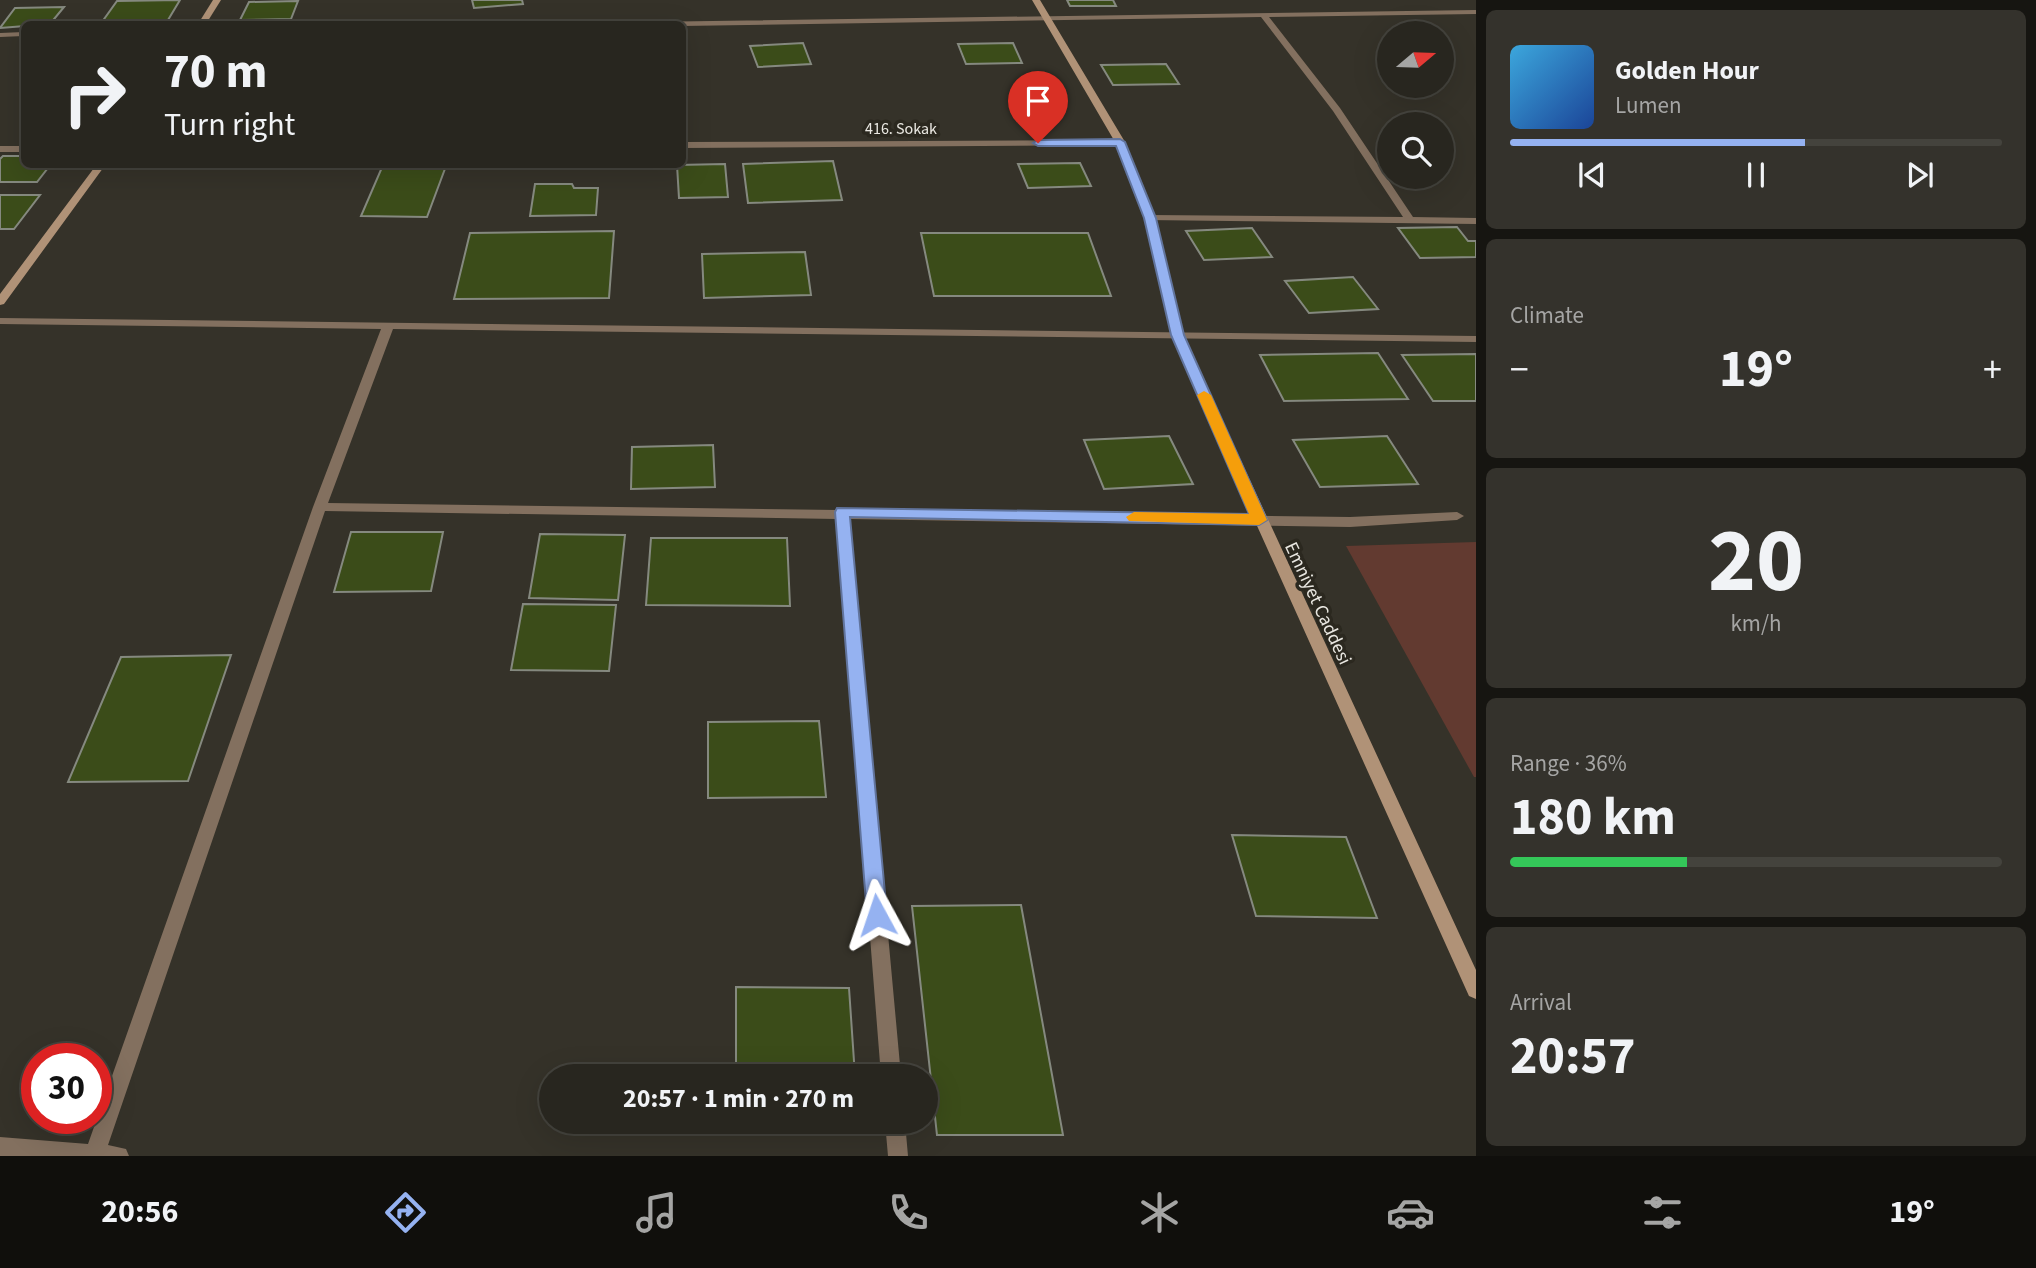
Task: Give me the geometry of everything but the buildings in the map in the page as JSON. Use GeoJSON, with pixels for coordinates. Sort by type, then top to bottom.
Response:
{"type":"FeatureCollection","features":[{"type":"Feature","properties":{"kind":"street"},"geometry":{"type":"LineString","coordinates":[[204,21],[217,0]]}},
{"type":"Feature","properties":{"kind":"street","name":"Emniyet Caddesi"},"geometry":{"type":"LineString","coordinates":[[1036,0],[1120,142],[1150,218],[1177,335],[1259,520],[1476,990]]}},
{"type":"Feature","properties":{"kind":"street"},"geometry":{"type":"LineString","coordinates":[[686,23],[1476,12]]}},
{"type":"Feature","properties":{"kind":"street"},"geometry":{"type":"LineString","coordinates":[[1263,15],[1337,110],[1410,220]]}},
{"type":"Feature","properties":{"kind":"street"},"geometry":{"type":"LineString","coordinates":[[0,35],[21,34]]}},
{"type":"Feature","properties":{"kind":"street","name":"416. Sokak"},"geometry":{"type":"LineString","coordinates":[[686,145],[1120,142]]}},
{"type":"Feature","properties":{"kind":"street"},"geometry":{"type":"LineString","coordinates":[[0,149],[21,149]]}},
{"type":"Feature","properties":{"kind":"street"},"geometry":{"type":"LineString","coordinates":[[0,302],[99,168]]}},
{"type":"Feature","properties":{"kind":"street"},"geometry":{"type":"LineString","coordinates":[[1150,218],[1476,221]]}},
{"type":"Feature","properties":{"kind":"street"},"geometry":{"type":"LineString","coordinates":[[0,321],[1476,339]]}},
{"type":"Feature","properties":{"kind":"street"},"geometry":{"type":"LineString","coordinates":[[95,1155],[320,507],[388,324]]}},
{"type":"Feature","properties":{"kind":"street"},"geometry":{"type":"LineString","coordinates":[[320,507],[842,512],[1350,522],[1457,516]]}},
{"type":"Feature","properties":{"kind":"street"},"geometry":{"type":"LineString","coordinates":[[842,512],[890,1064]]}},
{"type":"Feature","properties":{"kind":"street"},"geometry":{"type":"LineString","coordinates":[[896,1134],[898,1156]]}},
{"type":"Feature","properties":{"kind":"street"},"geometry":{"type":"LineString","coordinates":[[0,1147],[119,1156]]}},
{"type":"Feature","properties":{"kind":"shaded area"},"geometry":{"type":"Polygon","coordinates":[[[1476,542],[1476,777],[1474,777],[1346,546],[1476,542]]]}},
{"type":"Feature","properties":{"kind":"slow traffic"},"geometry":{"type":"LineString","coordinates":[[1134,517],[1259,520],[1204,395]]}},
{"type":"Feature","properties":{"kind":"route"},"geometry":{"type":"LineString","coordinates":[[877,915],[842,512],[1259,520],[1177,335],[1150,218],[1120,142],[1038,143]]}}]}
